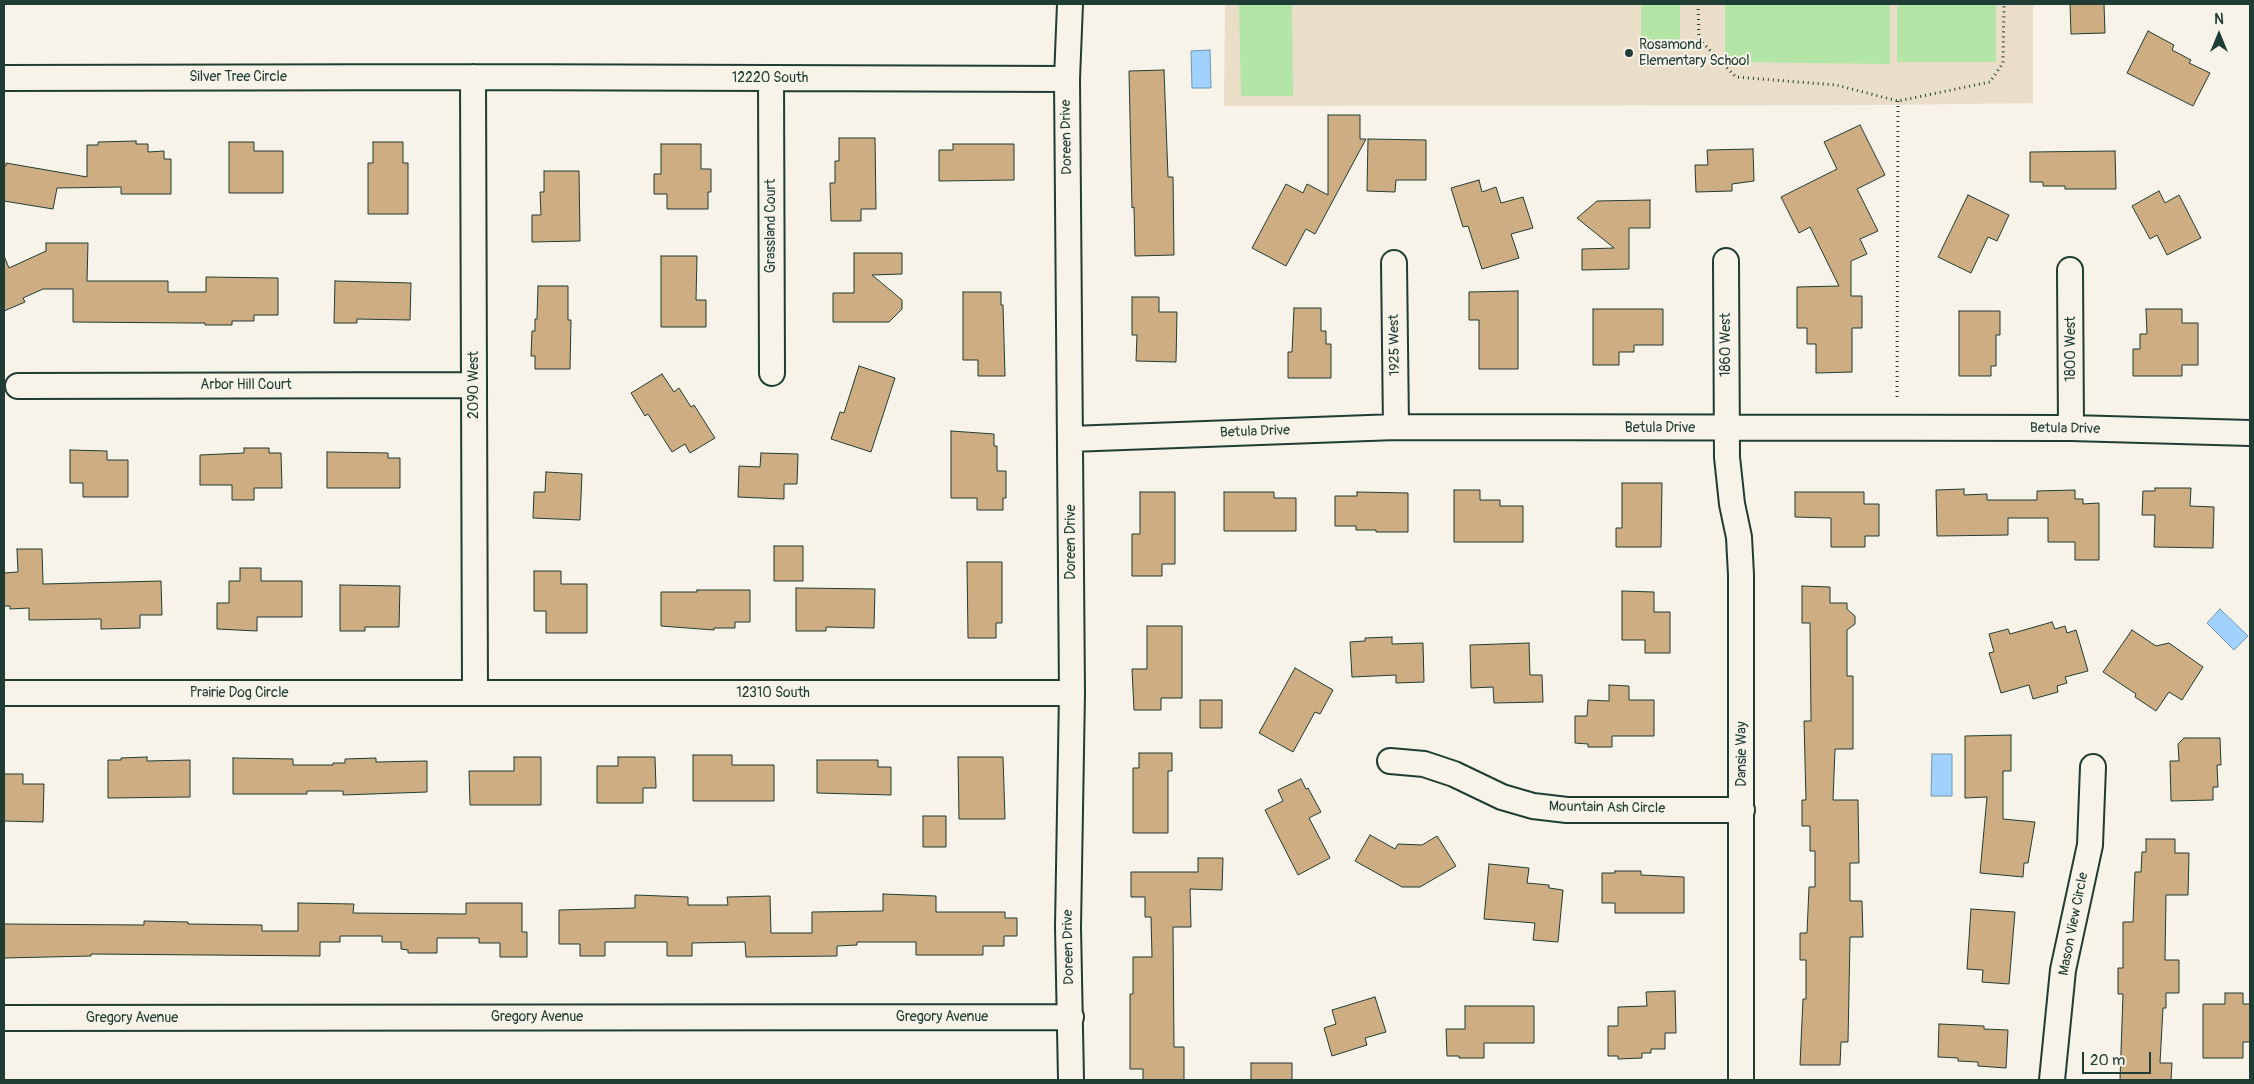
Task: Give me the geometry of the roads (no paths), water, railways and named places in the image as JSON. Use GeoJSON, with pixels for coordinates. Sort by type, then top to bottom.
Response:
{"type":"FeatureCollection","features":[{"type":"Feature","properties":{"kind":"street","name":"Doreen Drive"},"geometry":{"type":"LineString","coordinates":[[1070,4],[1067,79],[1072,693],[1068,927],[1071,1080]]}},
{"type":"Feature","properties":{"kind":"street","name":"12220 South"},"geometry":{"type":"LineString","coordinates":[[473,77],[1067,79]]}},
{"type":"Feature","properties":{"kind":"street","name":"Silver Tree Circle"},"geometry":{"type":"LineString","coordinates":[[4,78],[473,77]]}},
{"type":"Feature","properties":{"kind":"street","name":"2090 West"},"geometry":{"type":"LineString","coordinates":[[473,77],[475,693]]}},
{"type":"Feature","properties":{"kind":"street","name":"Grassland Court"},"geometry":{"type":"LineString","coordinates":[[771,78],[772,373]]}},
{"type":"Feature","properties":{"kind":"street","name":"1860 West"},"geometry":{"type":"LineString","coordinates":[[1726,262],[1726,428]]}},
{"type":"Feature","properties":{"kind":"street","name":"1925 West"},"geometry":{"type":"LineString","coordinates":[[1394,263],[1396,427]]}},
{"type":"Feature","properties":{"kind":"street","name":"1800 West"},"geometry":{"type":"LineString","coordinates":[[2070,270],[2071,428]]}},
{"type":"Feature","properties":{"kind":"street","name":"Arbor Hill Court"},"geometry":{"type":"LineString","coordinates":[[18,386],[474,385]]}},
{"type":"Feature","properties":{"kind":"street","name":"Betula Drive"},"geometry":{"type":"LineString","coordinates":[[1070,439],[1396,427],[2071,428],[2250,432]]}},
{"type":"Feature","properties":{"kind":"street","name":"Dansie Way"},"geometry":{"type":"LineString","coordinates":[[1726,428],[1728,470],[1742,575],[1741,1080]]}},
{"type":"Feature","properties":{"kind":"street","name":"Prairie Dog Circle"},"geometry":{"type":"LineString","coordinates":[[4,693],[475,693]]}},
{"type":"Feature","properties":{"kind":"street","name":"12310 South"},"geometry":{"type":"LineString","coordinates":[[475,693],[1072,693]]}},
{"type":"Feature","properties":{"kind":"street","name":"Mountain Ash Circle"},"geometry":{"type":"LineString","coordinates":[[1390,761],[1424,764],[1454,774],[1502,797],[1533,806],[1567,810],[1742,810]]}},
{"type":"Feature","properties":{"kind":"street","name":"Mason View Circle"},"geometry":{"type":"LineString","coordinates":[[2052,1080],[2063,970],[2090,845],[2093,767]]}},
{"type":"Feature","properties":{"kind":"street","name":"Gregory Avenue"},"geometry":{"type":"LineString","coordinates":[[4,1018],[1071,1017]]}},
{"type":"Feature","properties":{"kind":"water"},"geometry":{"type":"Polygon","coordinates":[[[1210,50],[1211,88],[1192,88],[1191,51],[1210,50]]]}},
{"type":"Feature","properties":{"kind":"water"},"geometry":{"type":"Polygon","coordinates":[[[2220,609],[2248,636],[2234,650],[2207,623],[2220,609]]]}},
{"type":"Feature","properties":{"kind":"water"},"geometry":{"type":"Polygon","coordinates":[[[1932,754],[1952,754],[1952,796],[1931,796],[1932,754]]]}},
{"type":"Feature","properties":{"kind":"place","name":"Rosamond Elementary School"},"geometry":{"type":"Point","coordinates":[1629,53]}}]}
